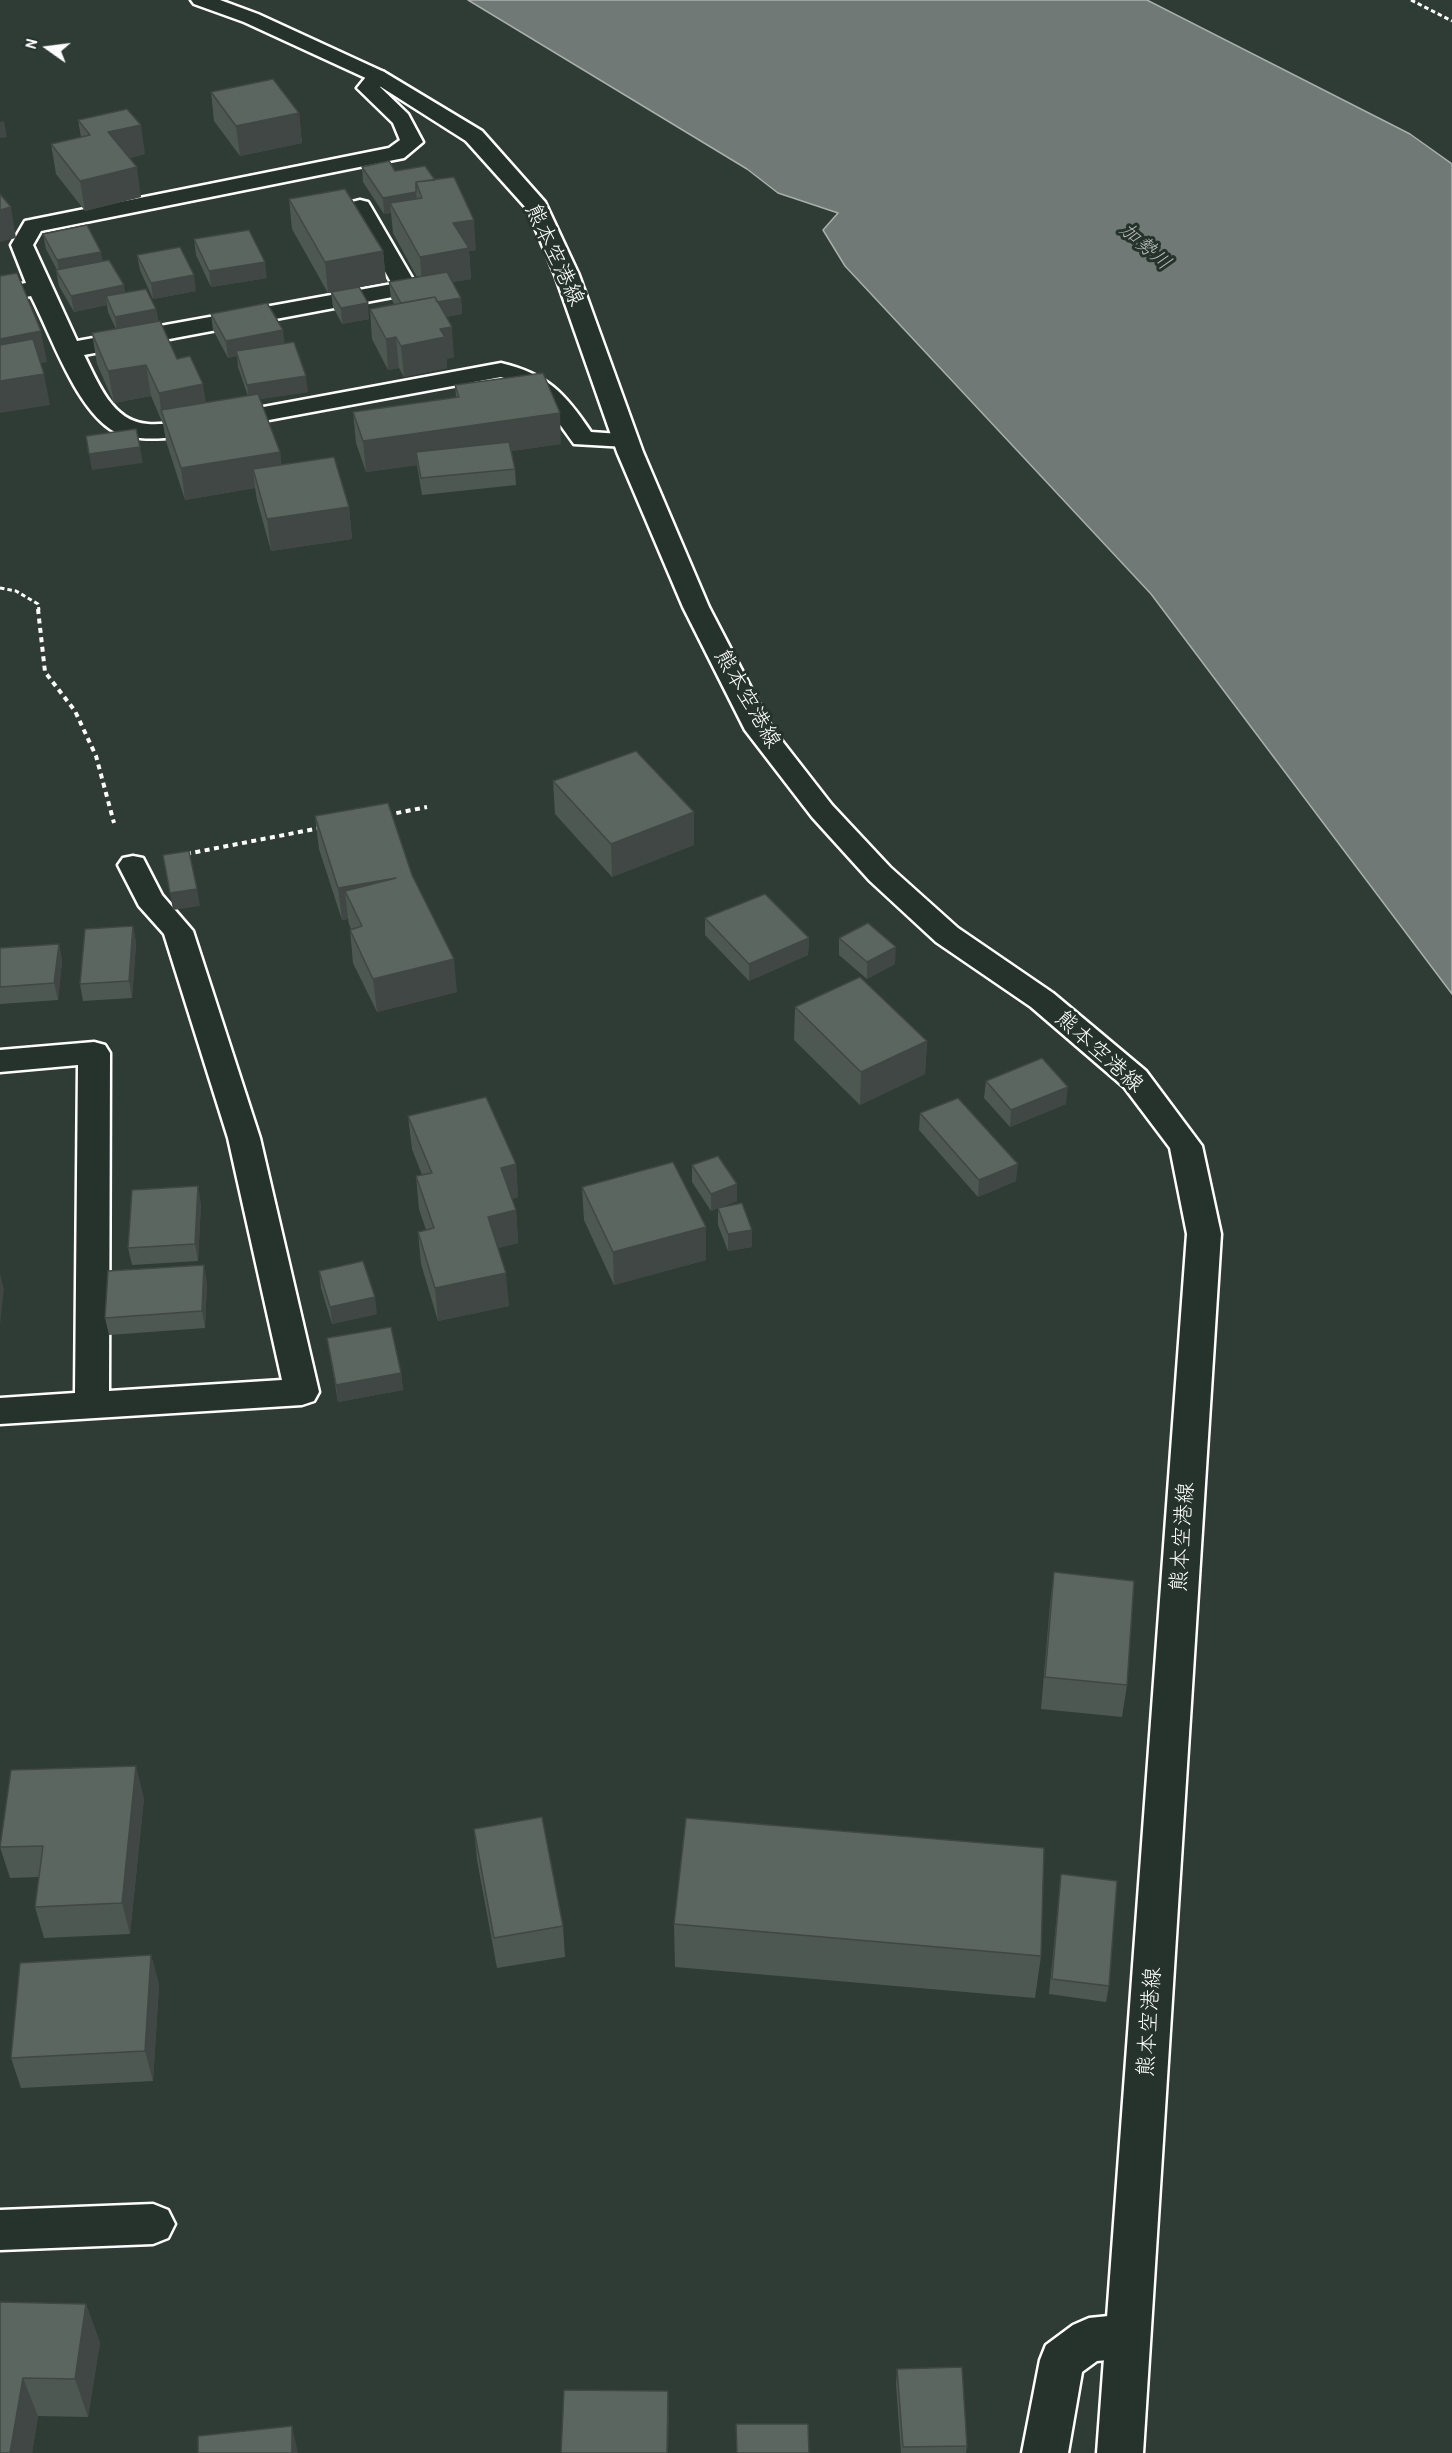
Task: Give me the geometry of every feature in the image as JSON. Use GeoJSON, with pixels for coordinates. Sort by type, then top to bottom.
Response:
{"type":"FeatureCollection","features":[{"type":"Feature","properties":{"kind":"street","name":"熊本空港線"},"geometry":{"type":"LineString","coordinates":[[201,0],[250,18],[377,76],[474,136],[537,207],[567,275],[626,440],[696,607],[759,730],[822,812],[880,874],[947,935],[1042,1000],[1135,1079],[1186,1146],[1204,1234],[1120,2453]]}},
{"type":"Feature","properties":{"kind":"street"},"geometry":{"type":"LineString","coordinates":[[377,76],[368,88],[395,111],[409,131],[412,142],[396,153],[33,226],[22,244],[39,286],[95,402],[120,425],[147,432],[177,430],[501,370],[521,374],[550,393],[583,439],[626,440]]}},
{"type":"Feature","properties":{"kind":"street"},"geometry":{"type":"LineString","coordinates":[[70,350],[406,288],[360,207]]}},
{"type":"Feature","properties":{"kind":"street"},"geometry":{"type":"LineString","coordinates":[[0,295],[39,286]]}},
{"type":"Feature","properties":{"kind":"street"},"geometry":{"type":"LineString","coordinates":[[0,1411],[302,1392],[244,1138],[178,931],[149,899],[133,865]]}},
{"type":"Feature","properties":{"kind":"street"},"geometry":{"type":"LineString","coordinates":[[0,1061],[94,1053],[92,1405]]}},
{"type":"Feature","properties":{"kind":"street"},"geometry":{"type":"LineString","coordinates":[[0,2230],[153,2224]]}},
{"type":"Feature","properties":{"kind":"street"},"geometry":{"type":"LineString","coordinates":[[1045,2453],[1062,2360],[1089,2340],[1128,2336]]}},
{"type":"Feature","properties":{"kind":"path"},"geometry":{"type":"LineString","coordinates":[[1411,0],[1452,21]]}},
{"type":"Feature","properties":{"kind":"path"},"geometry":{"type":"LineString","coordinates":[[0,588],[16,591],[38,604],[45,672],[75,711],[96,756],[112,820],[123,834],[133,865],[321,828]]}},
{"type":"Feature","properties":{"kind":"path"},"geometry":{"type":"LineString","coordinates":[[380,816],[427,807]]}},
{"type":"Feature","properties":{"kind":"water","name":"加勢川"},"geometry":{"type":"Polygon","coordinates":[[[468,0],[1147,0],[1410,134],[1452,164],[1452,994],[1151,594],[845,266],[823,230],[838,213],[778,193],[747,169],[468,0]]]}},
{"type":"Feature","properties":{"kind":"building"},"geometry":{"type":"Polygon","coordinates":[[[273,79],[299,113],[236,126],[211,92],[273,79]]]}},
{"type":"Feature","properties":{"kind":"building"},"geometry":{"type":"Polygon","coordinates":[[[127,109],[141,125],[108,132],[137,167],[80,181],[51,144],[90,135],[78,120],[127,109]]]}},
{"type":"Feature","properties":{"kind":"building"},"geometry":{"type":"Polygon","coordinates":[[[389,161],[395,171],[425,166],[435,180],[416,182],[416,192],[383,198],[362,167],[389,161]]]}},
{"type":"Feature","properties":{"kind":"building"},"geometry":{"type":"Polygon","coordinates":[[[454,177],[474,220],[453,223],[469,248],[420,257],[390,203],[422,198],[416,182],[454,177]]]}},
{"type":"Feature","properties":{"kind":"building"},"geometry":{"type":"Polygon","coordinates":[[[345,189],[383,251],[325,262],[289,199],[345,189]]]}},
{"type":"Feature","properties":{"kind":"building"},"geometry":{"type":"Polygon","coordinates":[[[0,194],[11,207],[0,210],[0,194]]]}},
{"type":"Feature","properties":{"kind":"building"},"geometry":{"type":"Polygon","coordinates":[[[87,225],[101,252],[57,260],[43,234],[87,225]]]}},
{"type":"Feature","properties":{"kind":"building"},"geometry":{"type":"Polygon","coordinates":[[[249,230],[265,262],[209,271],[194,239],[249,230]]]}},
{"type":"Feature","properties":{"kind":"building"},"geometry":{"type":"Polygon","coordinates":[[[180,247],[194,275],[151,283],[137,255],[180,247]]]}},
{"type":"Feature","properties":{"kind":"building"},"geometry":{"type":"Polygon","coordinates":[[[109,260],[124,285],[71,296],[56,270],[109,260]]]}},
{"type":"Feature","properties":{"kind":"building"},"geometry":{"type":"Polygon","coordinates":[[[447,272],[461,298],[437,302],[435,297],[401,303],[389,282],[447,272]]]}},
{"type":"Feature","properties":{"kind":"building"},"geometry":{"type":"Polygon","coordinates":[[[17,273],[41,331],[0,339],[0,276],[17,273]]]}},
{"type":"Feature","properties":{"kind":"building"},"geometry":{"type":"Polygon","coordinates":[[[359,287],[368,303],[341,308],[331,292],[359,287]]]}},
{"type":"Feature","properties":{"kind":"building"},"geometry":{"type":"Polygon","coordinates":[[[146,289],[156,309],[115,317],[106,296],[146,289]]]}},
{"type":"Feature","properties":{"kind":"building"},"geometry":{"type":"Polygon","coordinates":[[[435,297],[452,327],[440,329],[445,337],[401,346],[396,337],[386,339],[370,309],[435,297]]]}},
{"type":"Feature","properties":{"kind":"building"},"geometry":{"type":"Polygon","coordinates":[[[267,303],[283,330],[226,341],[211,314],[267,303]]]}},
{"type":"Feature","properties":{"kind":"building"},"geometry":{"type":"Polygon","coordinates":[[[160,321],[177,359],[190,356],[203,384],[159,393],[146,365],[108,371],[92,333],[160,321]]]}},
{"type":"Feature","properties":{"kind":"building"},"geometry":{"type":"Polygon","coordinates":[[[33,339],[44,374],[0,381],[0,345],[33,339]]]}},
{"type":"Feature","properties":{"kind":"building"},"geometry":{"type":"Polygon","coordinates":[[[294,342],[306,376],[247,385],[236,351],[294,342]]]}},
{"type":"Feature","properties":{"kind":"building"},"geometry":{"type":"Polygon","coordinates":[[[543,373],[560,413],[363,441],[353,412],[459,397],[455,385],[543,373]]]}},
{"type":"Feature","properties":{"kind":"building"},"geometry":{"type":"Polygon","coordinates":[[[258,394],[280,452],[181,468],[161,410],[258,394]]]}},
{"type":"Feature","properties":{"kind":"building"},"geometry":{"type":"Polygon","coordinates":[[[136,429],[140,447],[89,454],[86,436],[136,429]]]}},
{"type":"Feature","properties":{"kind":"building"},"geometry":{"type":"Polygon","coordinates":[[[509,442],[515,469],[421,478],[416,452],[509,442]]]}},
{"type":"Feature","properties":{"kind":"building"},"geometry":{"type":"Polygon","coordinates":[[[334,457],[349,507],[267,519],[253,469],[334,457]]]}},
{"type":"Feature","properties":{"kind":"building"},"geometry":{"type":"Polygon","coordinates":[[[636,751],[694,812],[611,844],[553,781],[636,751]]]}},
{"type":"Feature","properties":{"kind":"building"},"geometry":{"type":"Polygon","coordinates":[[[388,803],[412,875],[454,959],[373,979],[350,930],[362,926],[345,891],[396,878],[338,888],[315,816],[388,803]]]}},
{"type":"Feature","properties":{"kind":"building"},"geometry":{"type":"Polygon","coordinates":[[[189,851],[197,889],[170,893],[163,855],[189,851]]]}},
{"type":"Feature","properties":{"kind":"building"},"geometry":{"type":"Polygon","coordinates":[[[765,894],[809,938],[749,964],[705,918],[765,894]]]}},
{"type":"Feature","properties":{"kind":"building"},"geometry":{"type":"Polygon","coordinates":[[[868,923],[896,947],[867,962],[839,938],[868,923]]]}},
{"type":"Feature","properties":{"kind":"building"},"geometry":{"type":"Polygon","coordinates":[[[133,926],[129,981],[80,984],[85,929],[133,926]]]}},
{"type":"Feature","properties":{"kind":"building"},"geometry":{"type":"Polygon","coordinates":[[[59,944],[54,983],[0,987],[0,948],[59,944]]]}},
{"type":"Feature","properties":{"kind":"building"},"geometry":{"type":"Polygon","coordinates":[[[860,977],[927,1041],[861,1072],[795,1007],[860,977]]]}},
{"type":"Feature","properties":{"kind":"building"},"geometry":{"type":"Polygon","coordinates":[[[1042,1058],[1068,1087],[1011,1110],[986,1081],[1042,1058]]]}},
{"type":"Feature","properties":{"kind":"building"},"geometry":{"type":"Polygon","coordinates":[[[486,1097],[516,1164],[501,1168],[516,1210],[488,1217],[506,1273],[435,1288],[418,1232],[434,1228],[416,1176],[432,1173],[408,1116],[486,1097]]]}},
{"type":"Feature","properties":{"kind":"building"},"geometry":{"type":"Polygon","coordinates":[[[958,1098],[1018,1164],[979,1180],[920,1113],[958,1098]]]}},
{"type":"Feature","properties":{"kind":"building"},"geometry":{"type":"Polygon","coordinates":[[[718,1156],[737,1184],[711,1194],[692,1165],[718,1156]]]}},
{"type":"Feature","properties":{"kind":"building"},"geometry":{"type":"Polygon","coordinates":[[[673,1162],[706,1227],[613,1252],[582,1187],[673,1162]]]}},
{"type":"Feature","properties":{"kind":"building"},"geometry":{"type":"Polygon","coordinates":[[[198,1186],[195,1244],[128,1248],[132,1190],[198,1186]]]}},
{"type":"Feature","properties":{"kind":"building"},"geometry":{"type":"Polygon","coordinates":[[[742,1203],[752,1230],[728,1234],[718,1208],[742,1203]]]}},
{"type":"Feature","properties":{"kind":"building"},"geometry":{"type":"Polygon","coordinates":[[[363,1261],[375,1297],[330,1307],[319,1271],[363,1261]]]}},
{"type":"Feature","properties":{"kind":"building"},"geometry":{"type":"Polygon","coordinates":[[[204,1265],[202,1311],[105,1318],[108,1271],[204,1265]]]}},
{"type":"Feature","properties":{"kind":"building"},"geometry":{"type":"Polygon","coordinates":[[[391,1327],[401,1373],[336,1385],[327,1338],[391,1327]]]}},
{"type":"Feature","properties":{"kind":"building"},"geometry":{"type":"Polygon","coordinates":[[[1054,1572],[1134,1581],[1127,1685],[1045,1677],[1054,1572]]]}},
{"type":"Feature","properties":{"kind":"building"},"geometry":{"type":"Polygon","coordinates":[[[136,1766],[122,1903],[35,1907],[43,1846],[0,1847],[11,1770],[136,1766]]]}},
{"type":"Feature","properties":{"kind":"building"},"geometry":{"type":"Polygon","coordinates":[[[542,1817],[563,1926],[494,1938],[474,1829],[542,1817]]]}},
{"type":"Feature","properties":{"kind":"building"},"geometry":{"type":"Polygon","coordinates":[[[686,1818],[1044,1848],[1041,1956],[674,1924],[686,1818]]]}},
{"type":"Feature","properties":{"kind":"building"},"geometry":{"type":"Polygon","coordinates":[[[1061,1874],[1117,1881],[1109,1986],[1052,1979],[1061,1874]]]}},
{"type":"Feature","properties":{"kind":"building"},"geometry":{"type":"Polygon","coordinates":[[[151,1955],[145,2051],[11,2058],[20,1963],[151,1955]]]}},
{"type":"Feature","properties":{"kind":"building"},"geometry":{"type":"Polygon","coordinates":[[[0,2302],[86,2304],[75,2379],[23,2378],[10,2453],[0,2453],[0,2302]]]}},
{"type":"Feature","properties":{"kind":"building"},"geometry":{"type":"Polygon","coordinates":[[[962,2367],[967,2446],[903,2447],[897,2369],[962,2367]]]}},
{"type":"Feature","properties":{"kind":"building"},"geometry":{"type":"Polygon","coordinates":[[[564,2390],[668,2391],[667,2453],[561,2453],[564,2390]]]}},
{"type":"Feature","properties":{"kind":"building"},"geometry":{"type":"Polygon","coordinates":[[[736,2424],[808,2424],[809,2453],[737,2453],[736,2424]]]}},
{"type":"Feature","properties":{"kind":"building"},"geometry":{"type":"Polygon","coordinates":[[[292,2426],[292,2453],[198,2453],[198,2436],[292,2426]]]}}]}
